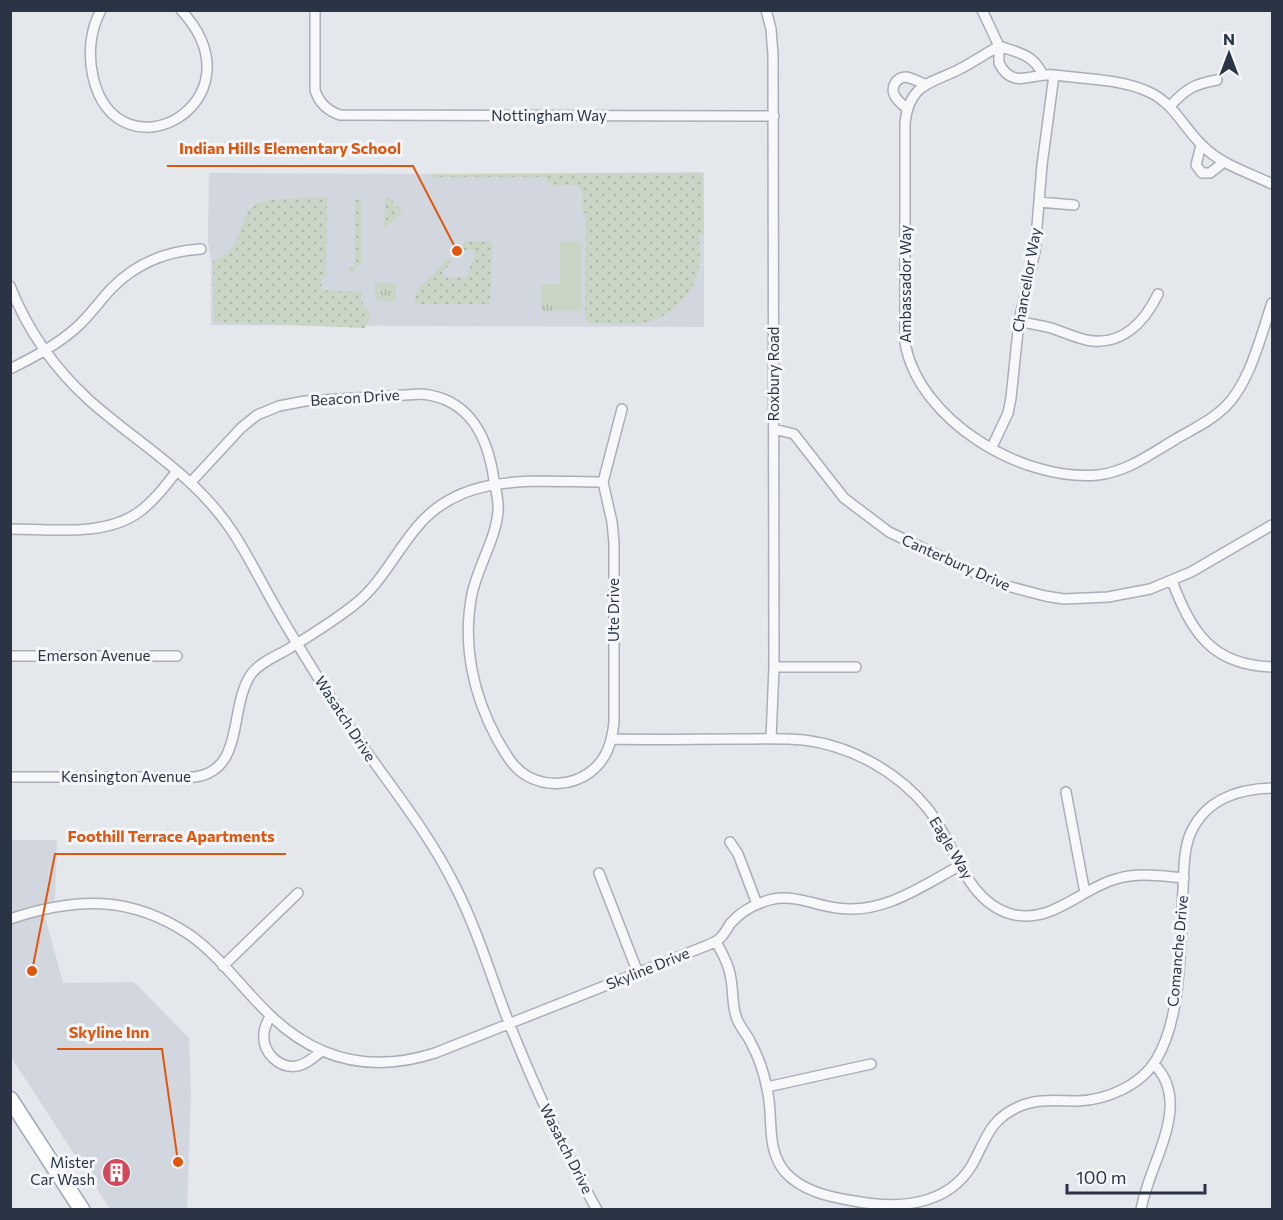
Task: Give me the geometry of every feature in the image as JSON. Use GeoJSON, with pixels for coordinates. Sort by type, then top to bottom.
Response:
{"type":"FeatureCollection","features":[{"type":"Feature","properties":{"kind":"main road"},"geometry":{"type":"LineString","coordinates":[[10,1099],[82,1209]]}},
{"type":"Feature","properties":{"kind":"street"},"geometry":{"type":"LineString","coordinates":[[101,10],[90,51],[92,71],[98,92],[108,109],[116,117],[136,126],[156,127],[176,121],[186,114],[199,99],[206,81],[206,62],[202,44],[181,10]]}},
{"type":"Feature","properties":{"kind":"street","name":"Nottingham Way"},"geometry":{"type":"LineString","coordinates":[[315,10],[315,90],[326,107],[346,116],[774,116]]}},
{"type":"Feature","properties":{"kind":"street","name":"Roxbury Road"},"geometry":{"type":"LineString","coordinates":[[766,10],[773,46],[774,116],[774,667],[771,739]]}},
{"type":"Feature","properties":{"kind":"street"},"geometry":{"type":"LineString","coordinates":[[982,10],[999,46],[999,63],[1009,74],[1024,80],[1042,73],[1135,87],[1156,96],[1170,106],[1201,146],[1224,162],[1272,184]]}},
{"type":"Feature","properties":{"kind":"street"},"geometry":{"type":"LineString","coordinates":[[999,46],[1031,58],[1042,73]]}},
{"type":"Feature","properties":{"kind":"street"},"geometry":{"type":"LineString","coordinates":[[907,109],[914,94],[925,84],[957,70],[999,46]]}},
{"type":"Feature","properties":{"kind":"street","name":"Chancellor Way"},"geometry":{"type":"LineString","coordinates":[[992,447],[1010,406],[1019,321],[1033,259],[1054,75]]}},
{"type":"Feature","properties":{"kind":"street","name":"Ambassador Way"},"geometry":{"type":"LineString","coordinates":[[925,84],[909,78],[900,78],[894,87],[894,94],[907,109],[905,128],[905,333],[907,354],[920,382],[946,416],[962,429],[1031,466],[1073,475],[1110,473],[1138,461],[1209,420],[1232,399],[1246,375],[1272,303]]}},
{"type":"Feature","properties":{"kind":"street"},"geometry":{"type":"LineString","coordinates":[[1170,106],[1189,88],[1217,80]]}},
{"type":"Feature","properties":{"kind":"street"},"geometry":{"type":"LineString","coordinates":[[1201,146],[1196,165],[1202,173],[1210,173],[1224,162]]}},
{"type":"Feature","properties":{"kind":"street"},"geometry":{"type":"LineString","coordinates":[[1039,202],[1074,205]]}},
{"type":"Feature","properties":{"kind":"street"},"geometry":{"type":"LineString","coordinates":[[10,369],[45,351],[76,328],[115,284],[132,271],[165,255],[201,249]]}},
{"type":"Feature","properties":{"kind":"street","name":"Wasatch Drive"},"geometry":{"type":"LineString","coordinates":[[10,286],[45,351],[67,379],[89,400],[191,482],[215,508],[234,535],[297,644],[363,748],[428,838],[463,903],[510,1025],[554,1129],[597,1209]]}},
{"type":"Feature","properties":{"kind":"street"},"geometry":{"type":"LineString","coordinates":[[1019,321],[1087,340],[1104,341],[1122,336],[1135,327],[1150,309],[1158,294]]}},
{"type":"Feature","properties":{"kind":"street","name":"Beacon Drive"},"geometry":{"type":"LineString","coordinates":[[191,482],[241,428],[257,415],[279,406],[305,401],[422,394],[447,400],[472,420],[490,457],[498,501],[493,535],[476,581],[468,629],[474,682],[490,727],[508,759],[518,770],[535,780],[551,784],[572,781],[590,772],[604,758],[613,739]]}},
{"type":"Feature","properties":{"kind":"street"},"geometry":{"type":"LineString","coordinates":[[603,482],[622,408]]}},
{"type":"Feature","properties":{"kind":"street","name":"Canterbury Drive"},"geometry":{"type":"LineString","coordinates":[[774,429],[794,434],[838,491],[874,522],[905,541],[996,583],[1045,596],[1086,599],[1129,594],[1172,581],[1272,525]]}},
{"type":"Feature","properties":{"kind":"street"},"geometry":{"type":"LineString","coordinates":[[10,529],[91,529],[112,525],[140,512],[177,471]]}},
{"type":"Feature","properties":{"kind":"street","name":"Kensington Avenue"},"geometry":{"type":"LineString","coordinates":[[10,777],[195,777],[211,773],[221,765],[228,754],[243,694],[249,679],[260,666],[297,644],[366,595],[417,527],[440,505],[460,493],[494,484],[603,482]]}},
{"type":"Feature","properties":{"kind":"street","name":"Ute Drive"},"geometry":{"type":"LineString","coordinates":[[603,482],[611,516],[614,543],[613,739]]}},
{"type":"Feature","properties":{"kind":"street"},"geometry":{"type":"LineString","coordinates":[[1172,581],[1188,620],[1206,643],[1235,660],[1272,667]]}},
{"type":"Feature","properties":{"kind":"street","name":"Emerson Avenue"},"geometry":{"type":"LineString","coordinates":[[10,656],[177,656]]}},
{"type":"Feature","properties":{"kind":"street"},"geometry":{"type":"LineString","coordinates":[[774,667],[856,667]]}},
{"type":"Feature","properties":{"kind":"street","name":"Eagle Way"},"geometry":{"type":"LineString","coordinates":[[613,739],[805,740],[838,748],[870,761],[908,788],[928,809],[984,899],[1010,914],[1029,916],[1047,913],[1110,881],[1130,876],[1184,878]]}},
{"type":"Feature","properties":{"kind":"street","name":"Comanche Drive"},"geometry":{"type":"LineString","coordinates":[[716,941],[730,972],[733,1002],[738,1020],[757,1056],[767,1087],[772,1146],[777,1159],[791,1178],[804,1187],[837,1198],[879,1205],[910,1205],[933,1198],[956,1183],[971,1166],[988,1132],[1010,1111],[1045,1099],[1078,1101],[1105,1096],[1132,1083],[1154,1064],[1167,1038],[1176,996],[1188,840],[1194,825],[1206,810],[1225,796],[1248,789],[1272,788]]}},
{"type":"Feature","properties":{"kind":"street"},"geometry":{"type":"LineString","coordinates":[[1066,792],[1085,893]]}},
{"type":"Feature","properties":{"kind":"street"},"geometry":{"type":"LineString","coordinates":[[730,842],[738,854],[757,904]]}},
{"type":"Feature","properties":{"kind":"street","name":"Skyline Drive"},"geometry":{"type":"LineString","coordinates":[[10,919],[61,904],[88,903],[117,905],[147,914],[170,924],[197,941],[270,1016],[301,1040],[340,1058],[367,1062],[409,1061],[510,1025],[716,941],[739,915],[757,904],[790,898],[837,908],[868,909],[902,897],[961,865]]}},
{"type":"Feature","properties":{"kind":"street"},"geometry":{"type":"LineString","coordinates":[[599,873],[638,973]]}},
{"type":"Feature","properties":{"kind":"street"},"geometry":{"type":"LineString","coordinates":[[223,966],[298,893]]}},
{"type":"Feature","properties":{"kind":"street"},"geometry":{"type":"LineString","coordinates":[[270,1016],[265,1027],[264,1040],[270,1054],[276,1060],[282,1064],[298,1066],[322,1051]]}},
{"type":"Feature","properties":{"kind":"street"},"geometry":{"type":"LineString","coordinates":[[767,1087],[871,1064]]}},
{"type":"Feature","properties":{"kind":"street"},"geometry":{"type":"LineString","coordinates":[[1141,1209],[1147,1181],[1170,1115],[1166,1080],[1154,1064]]}},
{"type":"Feature","properties":{"kind":"shaded area"},"geometry":{"type":"Polygon","coordinates":[[[704,172],[704,327],[211,325],[211,261],[208,241],[209,173],[704,172]]]}},
{"type":"Feature","properties":{"kind":"shaded area"},"geometry":{"type":"Polygon","coordinates":[[[11,840],[57,840],[55,899],[45,917],[63,983],[134,982],[189,1038],[191,1095],[187,1209],[110,1209],[11,1057],[11,840]]]}},
{"type":"Feature","properties":{"kind":"green space"},"geometry":{"type":"Polygon","coordinates":[[[702,173],[704,234],[699,234],[698,272],[691,289],[679,304],[664,315],[647,322],[626,324],[590,323],[585,317],[586,213],[582,213],[582,190],[577,185],[551,185],[543,177],[431,177],[430,174],[702,173]]]}},
{"type":"Feature","properties":{"kind":"green space"},"geometry":{"type":"Polygon","coordinates":[[[309,197],[327,199],[326,277],[321,277],[321,290],[362,292],[363,305],[371,314],[365,328],[214,322],[213,261],[232,248],[251,208],[269,200],[309,197]]]}},
{"type":"Feature","properties":{"kind":"green space"},"geometry":{"type":"Polygon","coordinates":[[[385,197],[389,197],[403,212],[384,228],[385,197]]]}},
{"type":"Feature","properties":{"kind":"green space"},"geometry":{"type":"Polygon","coordinates":[[[355,200],[361,200],[361,263],[349,272],[348,268],[355,267],[355,200]]]}},
{"type":"Feature","properties":{"kind":"green space"},"geometry":{"type":"Polygon","coordinates":[[[466,241],[492,241],[490,304],[415,304],[416,291],[449,258],[452,262],[442,272],[444,277],[466,277],[476,254],[472,249],[461,252],[458,249],[466,241]]]}},
{"type":"Feature","properties":{"kind":"green space"},"geometry":{"type":"Polygon","coordinates":[[[560,241],[581,241],[581,311],[560,311],[560,241]]]}},
{"type":"Feature","properties":{"kind":"green space"},"geometry":{"type":"Polygon","coordinates":[[[375,283],[396,283],[396,302],[375,300],[375,283]]]}},
{"type":"Feature","properties":{"kind":"green space"},"geometry":{"type":"Polygon","coordinates":[[[541,284],[560,284],[560,311],[541,311],[541,284]]]}},
{"type":"Feature","properties":{"kind":"place","name":"Indian Hills Elementary School"},"geometry":{"type":"Point","coordinates":[457,251]}},
{"type":"Feature","properties":{"kind":"place","name":"Foothill Terrace Apartments"},"geometry":{"type":"Point","coordinates":[32,971]}},
{"type":"Feature","properties":{"kind":"place","name":"Skyline Inn"},"geometry":{"type":"Point","coordinates":[178,1162]}},
{"type":"Feature","properties":{"kind":"place","name":"Mister Car Wash"},"geometry":{"type":"Point","coordinates":[116,1172]}}]}
